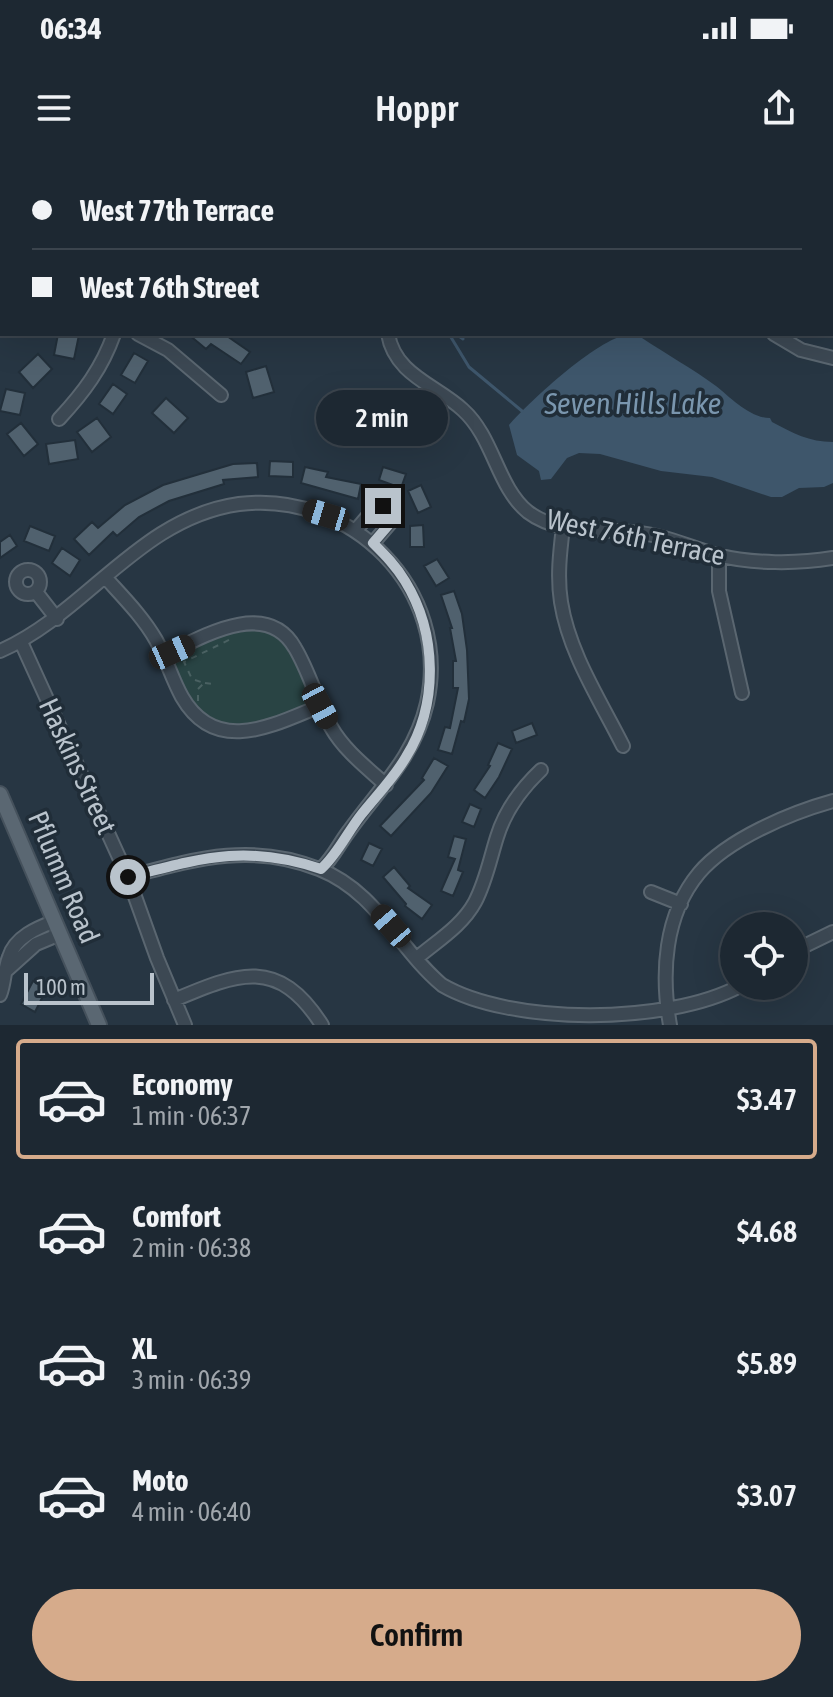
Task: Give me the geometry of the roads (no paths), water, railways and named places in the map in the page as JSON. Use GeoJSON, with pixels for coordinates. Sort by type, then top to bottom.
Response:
{"type":"FeatureCollection","features":[{"type":"Feature","properties":{"kind":"main road","name":"Pflumm Road"},"geometry":{"type":"LineString","coordinates":[[0,794],[99,1025]]}},
{"type":"Feature","properties":{"kind":"street"},"geometry":{"type":"LineString","coordinates":[[59,419],[101,367],[113,336]]}},
{"type":"Feature","properties":{"kind":"street"},"geometry":{"type":"LineString","coordinates":[[142,336],[168,350],[221,395]]}},
{"type":"Feature","properties":{"kind":"street","name":"West 76th Terrace"},"geometry":{"type":"LineString","coordinates":[[388,336],[392,350],[407,370],[456,404],[478,426],[520,504],[546,522],[563,527],[650,534],[719,555],[764,561],[832,561]]}},
{"type":"Feature","properties":{"kind":"street"},"geometry":{"type":"LineString","coordinates":[[777,336],[801,350],[833,358]]}},
{"type":"Feature","properties":{"kind":"street"},"geometry":{"type":"LineString","coordinates":[[0,651],[21,642],[57,619],[131,553],[169,528],[210,511],[234,505],[290,505],[326,515],[356,530],[393,564],[413,594],[430,655],[427,702],[407,757],[321,869]]}},
{"type":"Feature","properties":{"kind":"street"},"geometry":{"type":"LineString","coordinates":[[356,530],[373,510],[383,506],[393,510],[392,521],[373,543]]}},
{"type":"Feature","properties":{"kind":"street"},"geometry":{"type":"LineString","coordinates":[[563,527],[558,571],[560,601],[566,625],[574,648],[623,746]]}},
{"type":"Feature","properties":{"kind":"street"},"geometry":{"type":"LineString","coordinates":[[719,555],[719,591],[742,693]]}},
{"type":"Feature","properties":{"kind":"street"},"geometry":{"type":"LineString","coordinates":[[105,577],[140,616],[178,690],[201,719],[228,731],[242,733],[263,729],[320,706]]}},
{"type":"Feature","properties":{"kind":"street"},"geometry":{"type":"LineString","coordinates":[[36,592],[57,619]]}},
{"type":"Feature","properties":{"kind":"street"},"geometry":{"type":"LineString","coordinates":[[163,656],[233,625],[250,622],[282,634],[294,646],[320,706],[340,741],[386,785]]}},
{"type":"Feature","properties":{"kind":"street","name":"Haskins Street"},"geometry":{"type":"LineString","coordinates":[[21,642],[128,877],[185,1025]]}},
{"type":"Feature","properties":{"kind":"street"},"geometry":{"type":"LineString","coordinates":[[417,958],[451,930],[474,904],[486,878],[502,823],[522,790],[541,770]]}},
{"type":"Feature","properties":{"kind":"street"},"geometry":{"type":"LineString","coordinates":[[669,1019],[666,972],[673,920],[699,873],[753,834],[800,812],[833,801]]}},
{"type":"Feature","properties":{"kind":"street"},"geometry":{"type":"LineString","coordinates":[[128,877],[206,858],[247,854],[271,856],[321,869],[367,900],[441,984],[476,1005],[542,1022],[669,1019],[720,996]]}},
{"type":"Feature","properties":{"kind":"street"},"geometry":{"type":"LineString","coordinates":[[651,892],[681,904]]}},
{"type":"Feature","properties":{"kind":"street"},"geometry":{"type":"LineString","coordinates":[[0,995],[7,970],[57,927]]}},
{"type":"Feature","properties":{"kind":"street"},"geometry":{"type":"LineString","coordinates":[[808,944],[833,932]]}},
{"type":"Feature","properties":{"kind":"street"},"geometry":{"type":"LineString","coordinates":[[174,1000],[221,980],[250,976],[264,978],[288,987],[300,996],[322,1025]]}},
{"type":"Feature","properties":{"kind":"water","name":"Seven Hills Lake"},"geometry":{"type":"Polygon","coordinates":[[[619,337],[642,338],[716,386],[748,411],[770,418],[772,422],[801,436],[833,442],[833,483],[824,487],[799,488],[782,497],[771,497],[712,477],[661,471],[600,454],[579,453],[567,458],[551,479],[541,480],[539,471],[517,455],[509,425],[585,356],[619,337]]]}},
{"type":"Feature","properties":{"kind":"waterway"},"geometry":{"type":"LineString","coordinates":[[450,336],[469,367],[522,411]]}},
{"type":"Feature","properties":{"kind":"waterway"},"geometry":{"type":"LineString","coordinates":[[459,336],[463,339]]}}]}
